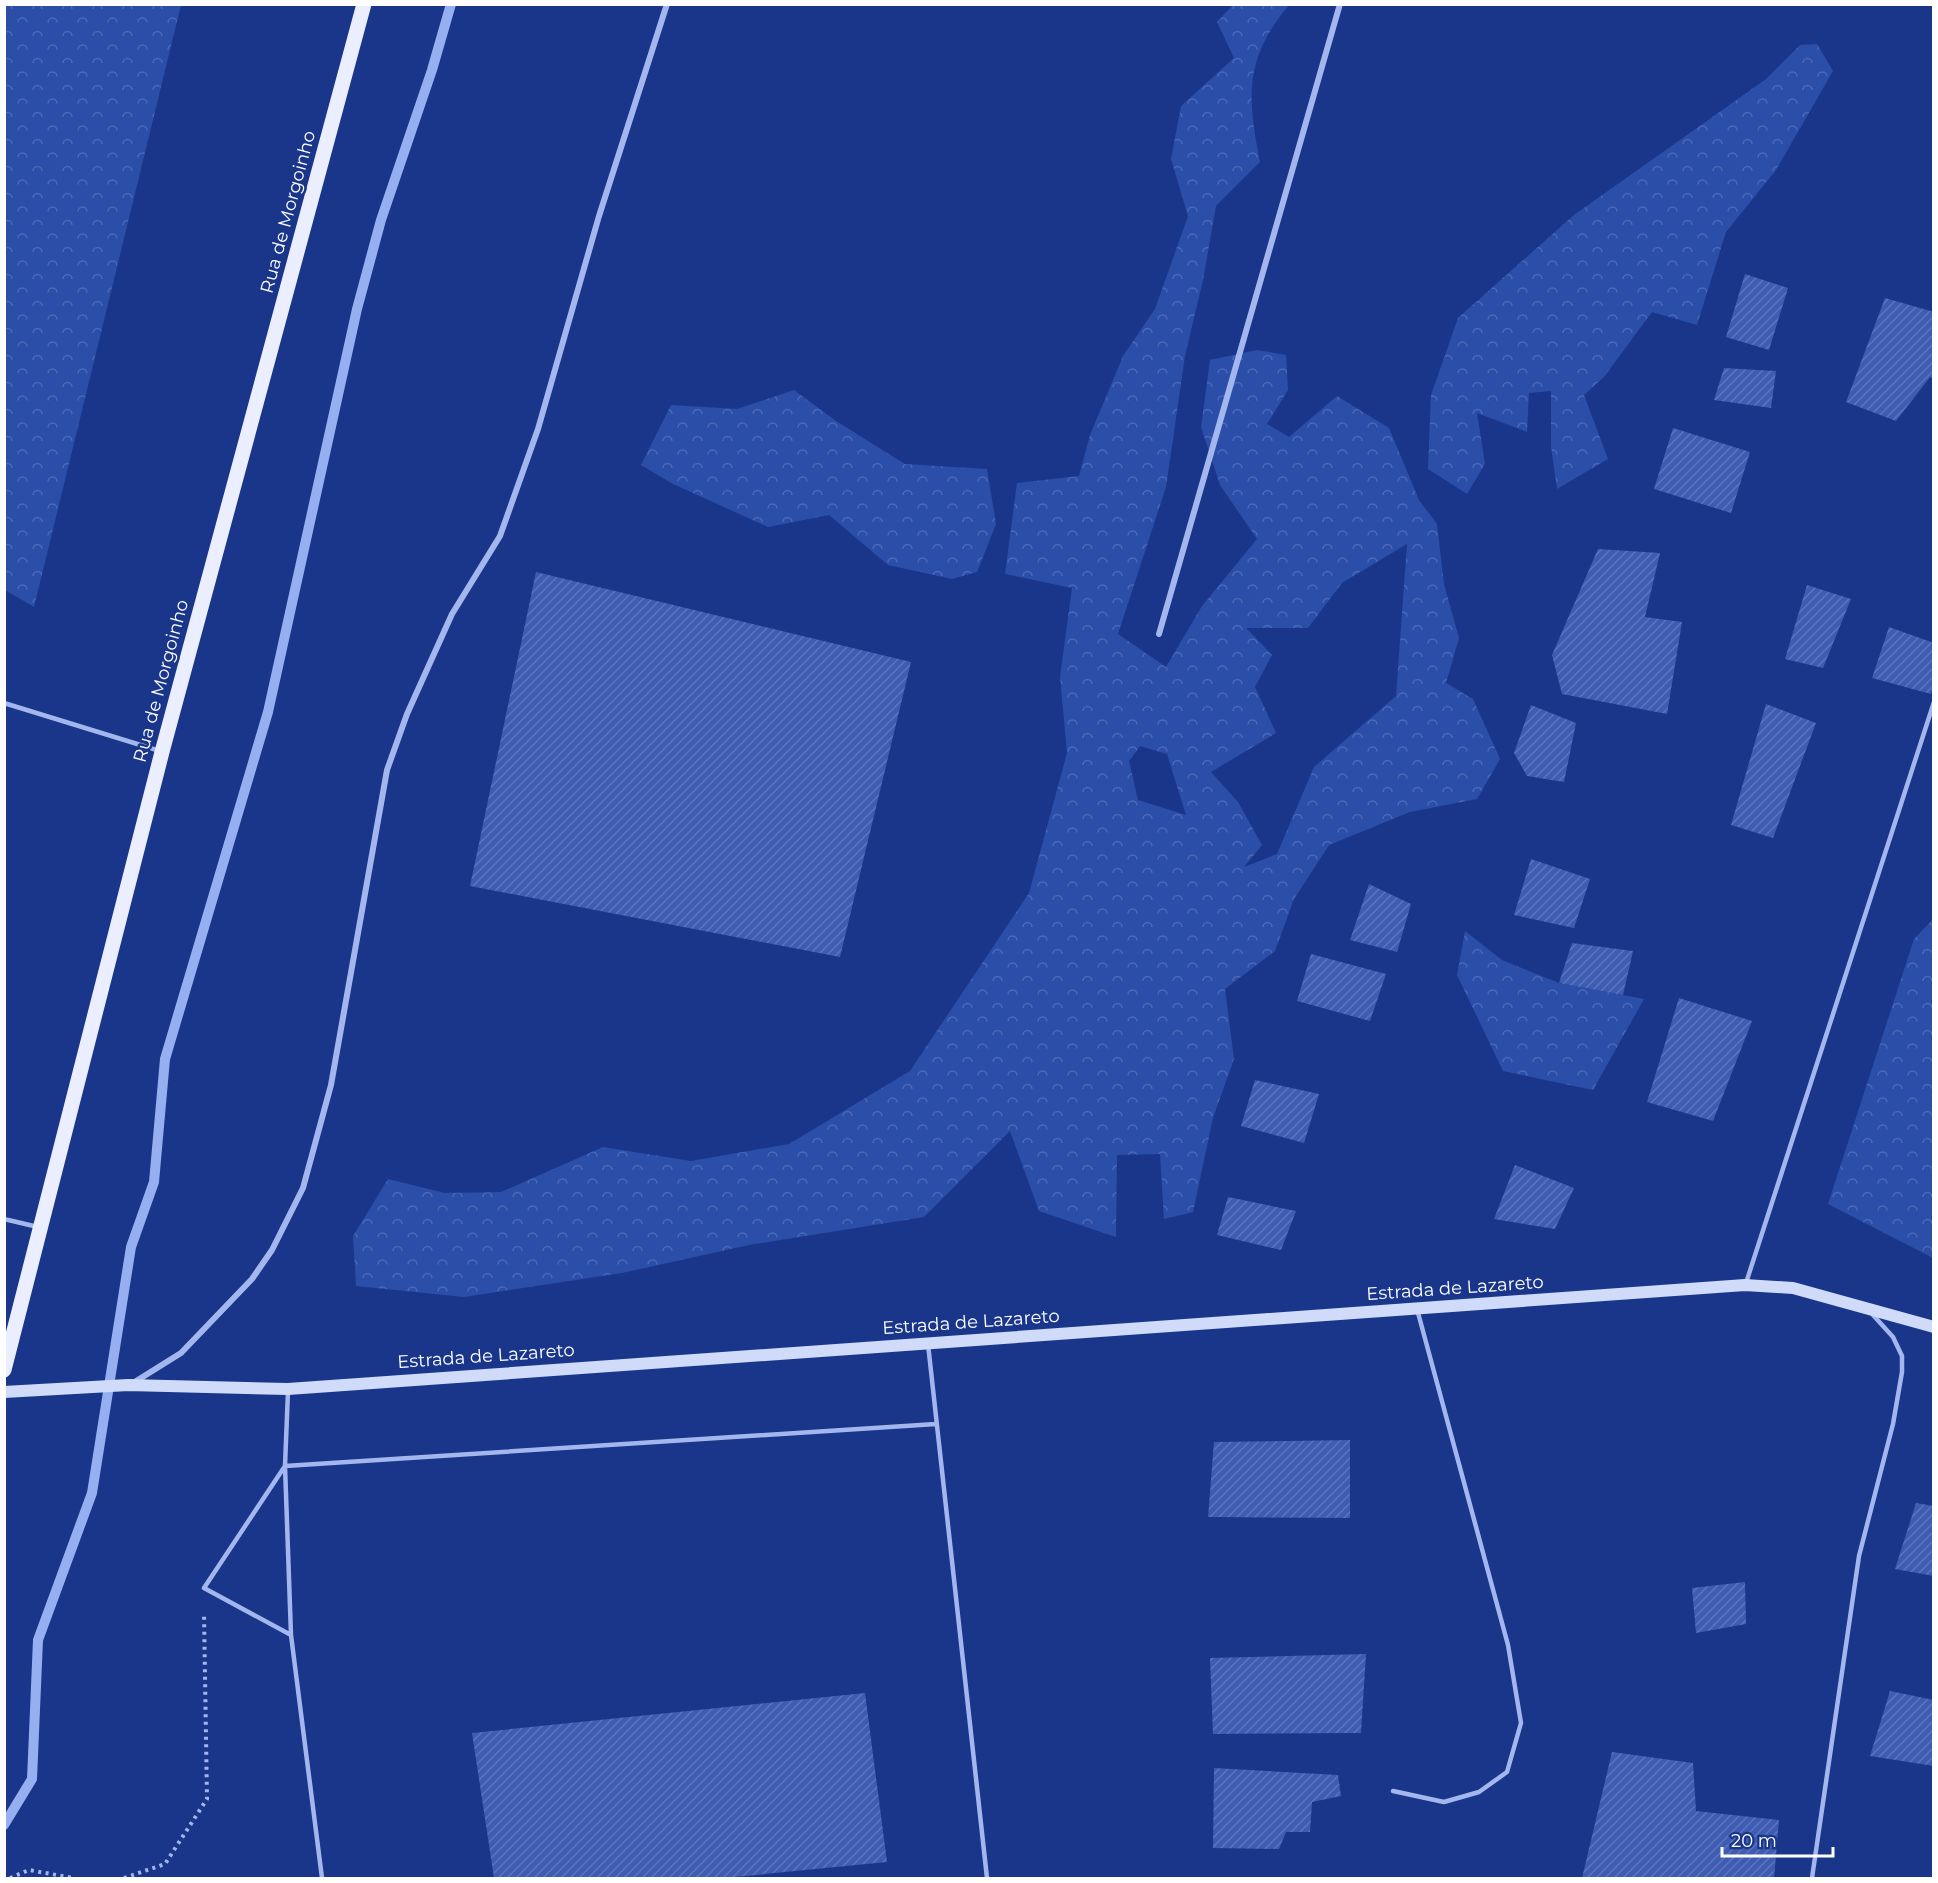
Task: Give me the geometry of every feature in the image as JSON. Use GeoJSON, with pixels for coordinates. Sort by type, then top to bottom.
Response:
{"type":"FeatureCollection","features":[{"type":"Feature","properties":{"kind":"main road","name":"Rua de Morgoinho"},"geometry":{"type":"LineString","coordinates":[[4,1370],[162,752],[364,4]]}},
{"type":"Feature","properties":{"kind":"street"},"geometry":{"type":"LineString","coordinates":[[128,1385],[181,1353],[252,1279],[272,1250],[303,1188],[331,1085],[387,770],[407,714],[452,614],[500,536],[538,429],[599,216],[667,4]]}},
{"type":"Feature","properties":{"kind":"street"},"geometry":{"type":"LineString","coordinates":[[1159,634],[1340,4]]}},
{"type":"Feature","properties":{"kind":"street","name":"Estrada de Lazareto"},"geometry":{"type":"LineString","coordinates":[[4,1392],[128,1385],[288,1389],[1745,1285],[1793,1287],[1934,1328]]}},
{"type":"Feature","properties":{"kind":"lane"},"geometry":{"type":"LineString","coordinates":[[1745,1285],[1934,702]]}},
{"type":"Feature","properties":{"kind":"lane"},"geometry":{"type":"LineString","coordinates":[[4,703],[162,752]]}},
{"type":"Feature","properties":{"kind":"lane"},"geometry":{"type":"LineString","coordinates":[[4,1219],[40,1228]]}},
{"type":"Feature","properties":{"kind":"lane"},"geometry":{"type":"LineString","coordinates":[[1812,1878],[1859,1556],[1893,1424],[1902,1372],[1902,1356],[1893,1337],[1883,1323],[1864,1307]]}},
{"type":"Feature","properties":{"kind":"lane"},"geometry":{"type":"LineString","coordinates":[[1394,1791],[1444,1802],[1479,1792],[1507,1772],[1521,1723],[1508,1645],[1417,1308]]}},
{"type":"Feature","properties":{"kind":"lane"},"geometry":{"type":"LineString","coordinates":[[927,1343],[987,1878]]}},
{"type":"Feature","properties":{"kind":"lane"},"geometry":{"type":"LineString","coordinates":[[288,1389],[285,1466],[291,1635],[322,1878]]}},
{"type":"Feature","properties":{"kind":"lane"},"geometry":{"type":"LineString","coordinates":[[285,1466],[936,1424]]}},
{"type":"Feature","properties":{"kind":"lane"},"geometry":{"type":"LineString","coordinates":[[285,1466],[204,1588],[291,1635]]}},
{"type":"Feature","properties":{"kind":"path"},"geometry":{"type":"LineString","coordinates":[[124,1878],[165,1864],[207,1799],[204,1588]]}},
{"type":"Feature","properties":{"kind":"path"},"geometry":{"type":"LineString","coordinates":[[10,1878],[30,1870],[73,1878]]}},
{"type":"Feature","properties":{"kind":"green space"},"geometry":{"type":"Polygon","coordinates":[[[5,4],[181,5],[34,607],[5,590],[5,4]]]}},
{"type":"Feature","properties":{"kind":"green space"},"geometry":{"type":"Polygon","coordinates":[[[1233,5],[1289,5],[1264,43],[1253,79],[1253,117],[1260,162],[1216,206],[1203,280],[1185,356],[1166,487],[1118,634],[1166,667],[1202,606],[1257,539],[1220,485],[1201,427],[1210,360],[1257,350],[1286,355],[1288,390],[1267,424],[1289,437],[1337,396],[1389,428],[1419,500],[1437,524],[1444,584],[1459,638],[1446,683],[1473,699],[1500,759],[1477,799],[1410,812],[1329,845],[1294,899],[1275,951],[1225,989],[1234,1059],[1213,1118],[1193,1212],[1164,1219],[1160,1154],[1117,1155],[1116,1237],[1039,1211],[1010,1131],[924,1217],[749,1245],[622,1273],[464,1297],[356,1286],[353,1236],[388,1179],[445,1193],[501,1192],[603,1147],[691,1161],[789,1144],[910,1071],[1029,893],[1067,753],[1060,677],[1072,588],[1005,574],[1017,483],[1079,476],[1090,435],[1123,356],[1155,309],[1188,216],[1171,159],[1181,106],[1234,58],[1217,22],[1233,5]],[[1407,544],[1342,583],[1308,628],[1246,628],[1272,655],[1255,687],[1276,733],[1211,772],[1238,802],[1262,845],[1244,867],[1277,854],[1314,767],[1396,696],[1407,544]],[[1140,746],[1129,761],[1138,800],[1186,815],[1167,754],[1140,746]]]}},
{"type":"Feature","properties":{"kind":"green space"},"geometry":{"type":"Polygon","coordinates":[[[1817,44],[1833,71],[1776,170],[1726,232],[1697,325],[1652,312],[1604,377],[1584,395],[1608,459],[1557,489],[1551,447],[1551,391],[1529,393],[1527,432],[1477,413],[1485,464],[1467,494],[1428,469],[1431,395],[1458,318],[1574,215],[1766,79],[1800,45],[1817,44]]]}},
{"type":"Feature","properties":{"kind":"green space"},"geometry":{"type":"Polygon","coordinates":[[[794,390],[836,421],[905,464],[987,469],[996,524],[977,572],[952,579],[888,565],[829,515],[768,527],[673,484],[641,465],[671,405],[737,409],[794,390]]]}},
{"type":"Feature","properties":{"kind":"green space"},"geometry":{"type":"Polygon","coordinates":[[[1933,919],[1933,1258],[1828,1204],[1914,939],[1933,919]]]}},
{"type":"Feature","properties":{"kind":"green space"},"geometry":{"type":"Polygon","coordinates":[[[1465,931],[1502,960],[1559,983],[1644,999],[1593,1090],[1503,1071],[1457,975],[1465,931]]]}},
{"type":"Feature","properties":{"kind":"building"},"geometry":{"type":"Polygon","coordinates":[[[1745,274],[1788,288],[1769,350],[1726,337],[1745,274]]]}},
{"type":"Feature","properties":{"kind":"building"},"geometry":{"type":"Polygon","coordinates":[[[1885,298],[1934,312],[1934,378],[1930,377],[1896,421],[1846,402],[1885,298]]]}},
{"type":"Feature","properties":{"kind":"building"},"geometry":{"type":"Polygon","coordinates":[[[1724,368],[1776,371],[1771,408],[1714,400],[1724,368]]]}},
{"type":"Feature","properties":{"kind":"building"},"geometry":{"type":"Polygon","coordinates":[[[1673,428],[1750,452],[1731,513],[1654,489],[1673,428]]]}},
{"type":"Feature","properties":{"kind":"building"},"geometry":{"type":"Polygon","coordinates":[[[1598,549],[1660,553],[1645,617],[1682,622],[1667,714],[1562,694],[1552,655],[1598,549]]]}},
{"type":"Feature","properties":{"kind":"building"},"geometry":{"type":"Polygon","coordinates":[[[536,572],[911,662],[840,957],[470,886],[536,572]]]}},
{"type":"Feature","properties":{"kind":"building"},"geometry":{"type":"Polygon","coordinates":[[[1807,585],[1851,599],[1823,668],[1785,659],[1807,585]]]}},
{"type":"Feature","properties":{"kind":"building"},"geometry":{"type":"Polygon","coordinates":[[[1889,627],[1934,643],[1934,681],[1931,694],[1872,678],[1889,627]]]}},
{"type":"Feature","properties":{"kind":"building"},"geometry":{"type":"Polygon","coordinates":[[[1766,704],[1816,723],[1773,838],[1731,825],[1766,704]]]}},
{"type":"Feature","properties":{"kind":"building"},"geometry":{"type":"Polygon","coordinates":[[[1531,705],[1576,723],[1564,782],[1527,776],[1514,753],[1531,705]]]}},
{"type":"Feature","properties":{"kind":"building"},"geometry":{"type":"Polygon","coordinates":[[[1531,859],[1590,879],[1574,928],[1514,915],[1531,859]]]}},
{"type":"Feature","properties":{"kind":"building"},"geometry":{"type":"Polygon","coordinates":[[[1369,884],[1411,904],[1397,952],[1350,940],[1369,884]]]}},
{"type":"Feature","properties":{"kind":"building"},"geometry":{"type":"Polygon","coordinates":[[[1572,943],[1633,951],[1623,995],[1559,983],[1572,943]]]}},
{"type":"Feature","properties":{"kind":"building"},"geometry":{"type":"Polygon","coordinates":[[[1311,954],[1386,974],[1370,1021],[1297,1001],[1311,954]]]}},
{"type":"Feature","properties":{"kind":"building"},"geometry":{"type":"Polygon","coordinates":[[[1679,998],[1752,1021],[1713,1121],[1647,1102],[1679,998]]]}},
{"type":"Feature","properties":{"kind":"building"},"geometry":{"type":"Polygon","coordinates":[[[1255,1080],[1319,1094],[1304,1143],[1241,1126],[1255,1080]]]}},
{"type":"Feature","properties":{"kind":"building"},"geometry":{"type":"Polygon","coordinates":[[[1515,1165],[1574,1188],[1555,1229],[1494,1219],[1515,1165]]]}},
{"type":"Feature","properties":{"kind":"building"},"geometry":{"type":"Polygon","coordinates":[[[1228,1197],[1296,1211],[1281,1250],[1217,1235],[1228,1197]]]}},
{"type":"Feature","properties":{"kind":"building"},"geometry":{"type":"Polygon","coordinates":[[[1350,1440],[1350,1518],[1208,1517],[1214,1442],[1350,1440]]]}},
{"type":"Feature","properties":{"kind":"building"},"geometry":{"type":"Polygon","coordinates":[[[1916,1503],[1934,1506],[1934,1576],[1895,1569],[1916,1503]]]}},
{"type":"Feature","properties":{"kind":"building"},"geometry":{"type":"Polygon","coordinates":[[[1745,1582],[1746,1624],[1696,1633],[1692,1588],[1745,1582]]]}},
{"type":"Feature","properties":{"kind":"building"},"geometry":{"type":"Polygon","coordinates":[[[1366,1654],[1361,1733],[1213,1734],[1210,1658],[1366,1654]]]}},
{"type":"Feature","properties":{"kind":"building"},"geometry":{"type":"Polygon","coordinates":[[[1890,1691],[1934,1700],[1934,1766],[1870,1756],[1890,1691]]]}},
{"type":"Feature","properties":{"kind":"building"},"geometry":{"type":"Polygon","coordinates":[[[865,1693],[887,1862],[725,1878],[494,1878],[472,1733],[865,1693]]]}},
{"type":"Feature","properties":{"kind":"building"},"geometry":{"type":"Polygon","coordinates":[[[1612,1752],[1693,1763],[1696,1811],[1779,1820],[1774,1878],[1582,1878],[1612,1752]]]}},
{"type":"Feature","properties":{"kind":"building"},"geometry":{"type":"Polygon","coordinates":[[[1214,1768],[1338,1775],[1341,1796],[1312,1802],[1310,1832],[1286,1832],[1279,1849],[1213,1848],[1214,1768]]]}},
{"type":"Feature","properties":{"kind":"waterway"},"geometry":{"type":"LineString","coordinates":[[4,1825],[32,1779],[38,1640],[92,1493],[131,1247],[154,1182],[165,1059],[268,712],[357,309],[381,220],[432,70],[451,4]]}}]}
